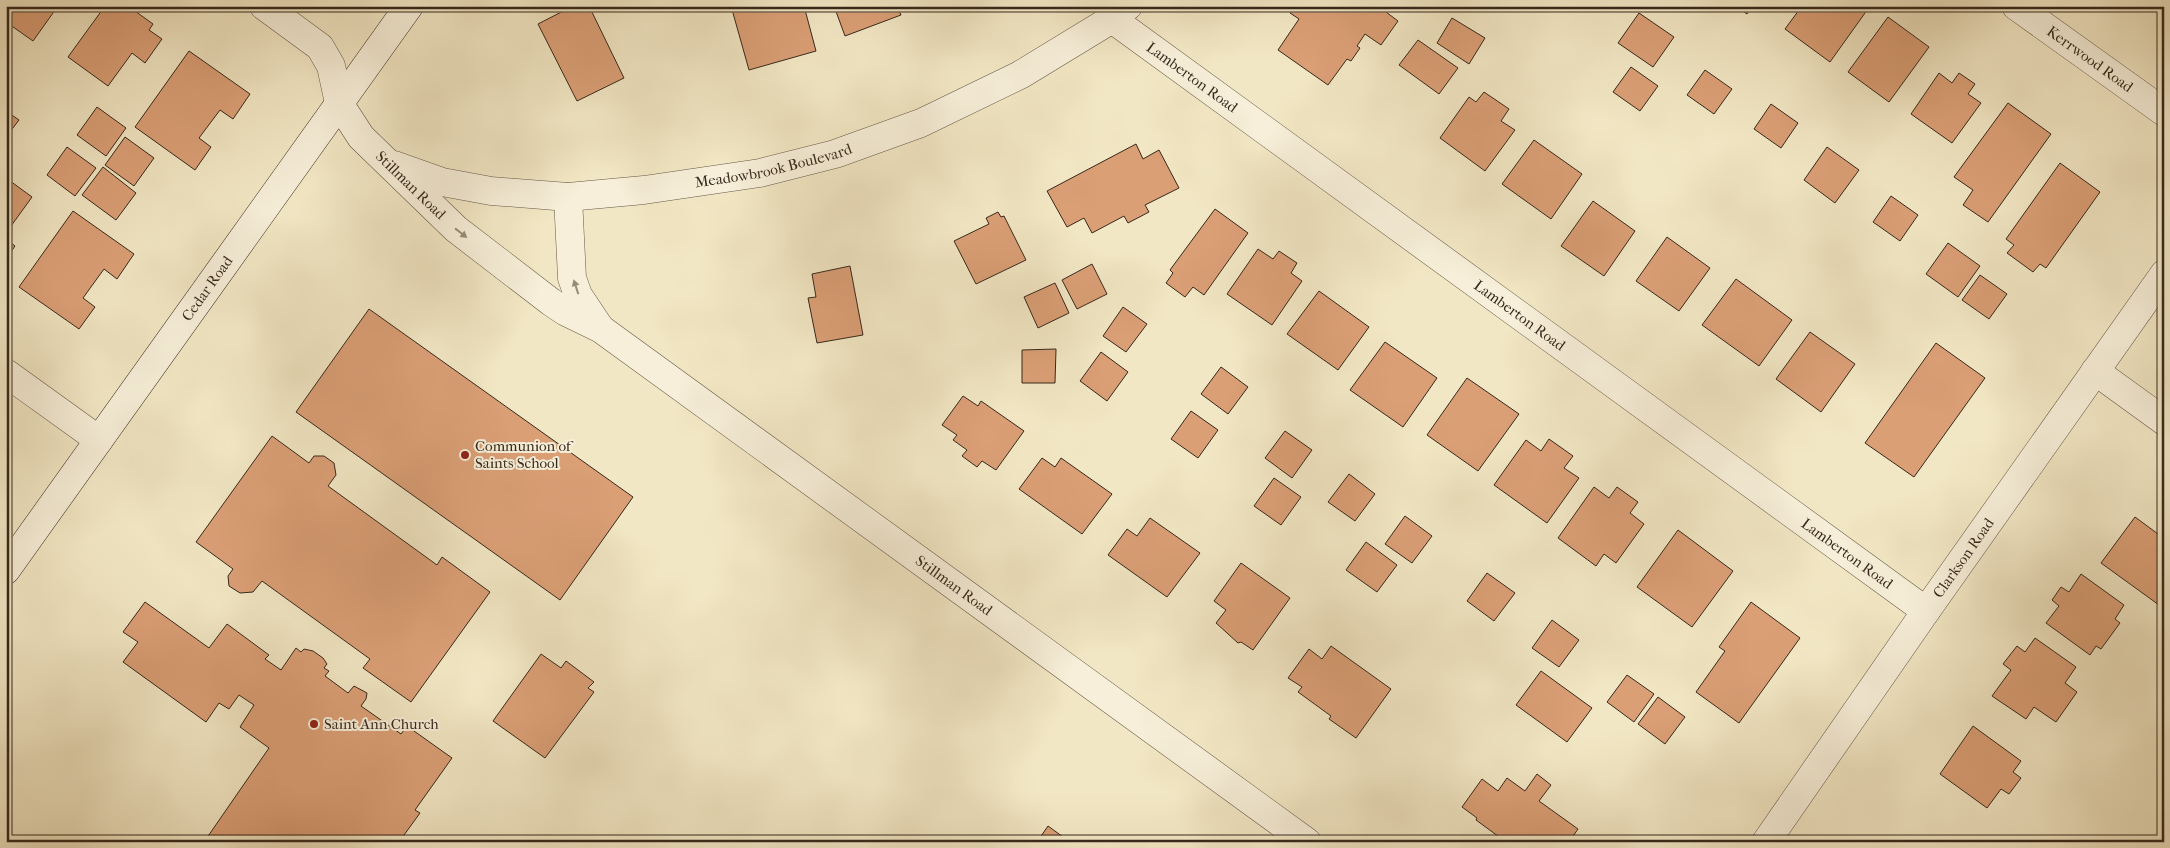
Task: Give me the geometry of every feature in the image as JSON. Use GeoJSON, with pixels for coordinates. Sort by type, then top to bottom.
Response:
{"type":"FeatureCollection","features":[{"type":"Feature","properties":{"kind":"street","name":"Stillman Road"},"geometry":{"type":"LineString","coordinates":[[264,6],[320,47],[331,66],[339,103],[362,137],[463,234],[551,302],[566,312],[600,329],[1307,842]]}},
{"type":"Feature","properties":{"kind":"street","name":"Cedar Road"},"geometry":{"type":"LineString","coordinates":[[6,570],[409,6]]}},
{"type":"Feature","properties":{"kind":"street","name":"Kerrwood Road"},"geometry":{"type":"LineString","coordinates":[[2016,6],[2164,112]]}},
{"type":"Feature","properties":{"kind":"street","name":"Meadowbrook Boulevard"},"geometry":{"type":"LineString","coordinates":[[388,163],[442,182],[492,191],[568,197],[644,190],[760,173],[835,154],[921,123],[1020,75],[1120,13]]}},
{"type":"Feature","properties":{"kind":"street","name":"Lamberton Road"},"geometry":{"type":"LineString","coordinates":[[1120,13],[1926,611]]}},
{"type":"Feature","properties":{"kind":"street","name":"Stillman Road"},"geometry":{"type":"LineString","coordinates":[[568,197],[572,278],[578,295],[600,329]]}},
{"type":"Feature","properties":{"kind":"street","name":"Clarkson Road"},"geometry":{"type":"LineString","coordinates":[[1766,842],[1926,611],[2164,274]]}},
{"type":"Feature","properties":{"kind":"street"},"geometry":{"type":"LineString","coordinates":[[2095,371],[2164,421]]}},
{"type":"Feature","properties":{"kind":"street"},"geometry":{"type":"LineString","coordinates":[[6,373],[99,440]]}},
{"type":"Feature","properties":{"kind":"building"},"geometry":{"type":"Polygon","coordinates":[[[6,6],[58,6],[33,41],[6,22],[6,6]]]}},
{"type":"Feature","properties":{"kind":"building"},"geometry":{"type":"Polygon","coordinates":[[[105,6],[128,6],[153,24],[149,30],[162,39],[145,63],[132,53],[108,86],[68,57],[105,6]]]}},
{"type":"Feature","properties":{"kind":"building"},"geometry":{"type":"Polygon","coordinates":[[[573,6],[589,6],[624,78],[577,101],[538,24],[573,6]]]}},
{"type":"Feature","properties":{"kind":"building"},"geometry":{"type":"Polygon","coordinates":[[[731,6],[804,6],[816,51],[749,70],[731,6]]]}},
{"type":"Feature","properties":{"kind":"building"},"geometry":{"type":"Polygon","coordinates":[[[834,6],[897,6],[901,15],[845,36],[834,6]]]}},
{"type":"Feature","properties":{"kind":"building"},"geometry":{"type":"Polygon","coordinates":[[[1295,6],[1378,6],[1398,21],[1381,45],[1365,34],[1357,46],[1360,48],[1351,61],[1347,59],[1328,85],[1278,50],[1299,19],[1290,13],[1295,6]]]}},
{"type":"Feature","properties":{"kind":"building"},"geometry":{"type":"Polygon","coordinates":[[[1736,6],[1752,6],[1747,14],[1736,6]]]}},
{"type":"Feature","properties":{"kind":"building"},"geometry":{"type":"Polygon","coordinates":[[[1802,6],[1870,6],[1830,62],[1785,29],[1802,6]]]}},
{"type":"Feature","properties":{"kind":"building"},"geometry":{"type":"Polygon","coordinates":[[[1639,13],[1674,37],[1653,67],[1618,43],[1639,13]]]}},
{"type":"Feature","properties":{"kind":"building"},"geometry":{"type":"Polygon","coordinates":[[[1888,17],[1929,47],[1889,102],[1848,72],[1888,17]]]}},
{"type":"Feature","properties":{"kind":"building"},"geometry":{"type":"Polygon","coordinates":[[[1452,18],[1485,38],[1469,64],[1437,43],[1452,18]]]}},
{"type":"Feature","properties":{"kind":"building"},"geometry":{"type":"Polygon","coordinates":[[[1418,40],[1458,68],[1439,94],[1399,65],[1418,40]]]}},
{"type":"Feature","properties":{"kind":"building"},"geometry":{"type":"Polygon","coordinates":[[[189,51],[250,94],[233,119],[220,110],[199,138],[211,147],[195,170],[135,127],[189,51]]]}},
{"type":"Feature","properties":{"kind":"building"},"geometry":{"type":"Polygon","coordinates":[[[1631,67],[1658,86],[1640,111],[1613,92],[1631,67]]]}},
{"type":"Feature","properties":{"kind":"building"},"geometry":{"type":"Polygon","coordinates":[[[1705,70],[1732,89],[1714,114],[1687,95],[1705,70]]]}},
{"type":"Feature","properties":{"kind":"building"},"geometry":{"type":"Polygon","coordinates":[[[1939,73],[1952,83],[1959,73],[1975,84],[1968,94],[1981,103],[1952,143],[1911,114],[1939,73]]]}},
{"type":"Feature","properties":{"kind":"building"},"geometry":{"type":"Polygon","coordinates":[[[1484,92],[1509,109],[1501,121],[1515,130],[1485,171],[1440,138],[1469,97],[1476,102],[1484,92]]]}},
{"type":"Feature","properties":{"kind":"building"},"geometry":{"type":"Polygon","coordinates":[[[2008,103],[2051,134],[1988,222],[1963,205],[1973,190],[1954,177],[2008,103]]]}},
{"type":"Feature","properties":{"kind":"building"},"geometry":{"type":"Polygon","coordinates":[[[1771,104],[1798,123],[1781,148],[1754,129],[1771,104]]]}},
{"type":"Feature","properties":{"kind":"building"},"geometry":{"type":"Polygon","coordinates":[[[97,107],[126,128],[106,156],[77,135],[97,107]]]}},
{"type":"Feature","properties":{"kind":"building"},"geometry":{"type":"Polygon","coordinates":[[[6,111],[19,120],[6,137],[6,111]]]}},
{"type":"Feature","properties":{"kind":"building"},"geometry":{"type":"Polygon","coordinates":[[[125,137],[154,158],[134,186],[105,165],[125,137]]]}},
{"type":"Feature","properties":{"kind":"building"},"geometry":{"type":"Polygon","coordinates":[[[1534,140],[1582,174],[1551,219],[1502,184],[1534,140]]]}},
{"type":"Feature","properties":{"kind":"building"},"geometry":{"type":"Polygon","coordinates":[[[1136,144],[1143,159],[1159,150],[1179,188],[1145,205],[1149,212],[1128,223],[1124,216],[1092,233],[1084,218],[1067,227],[1047,191],[1136,144]]]}},
{"type":"Feature","properties":{"kind":"building"},"geometry":{"type":"Polygon","coordinates":[[[67,147],[96,168],[75,196],[47,175],[67,147]]]}},
{"type":"Feature","properties":{"kind":"building"},"geometry":{"type":"Polygon","coordinates":[[[1827,147],[1859,170],[1835,203],[1804,180],[1827,147]]]}},
{"type":"Feature","properties":{"kind":"building"},"geometry":{"type":"Polygon","coordinates":[[[2060,163],[2100,192],[2046,268],[2040,264],[2033,272],[2007,253],[2014,245],[2006,239],[2060,163]]]}},
{"type":"Feature","properties":{"kind":"building"},"geometry":{"type":"Polygon","coordinates":[[[103,167],[136,193],[116,220],[82,195],[103,167]]]}},
{"type":"Feature","properties":{"kind":"building"},"geometry":{"type":"Polygon","coordinates":[[[6,178],[32,197],[6,233],[6,178]]]}},
{"type":"Feature","properties":{"kind":"building"},"geometry":{"type":"Polygon","coordinates":[[[1891,196],[1918,215],[1900,241],[1873,222],[1891,196]]]}},
{"type":"Feature","properties":{"kind":"building"},"geometry":{"type":"Polygon","coordinates":[[[1593,201],[1635,231],[1604,276],[1561,246],[1593,201]]]}},
{"type":"Feature","properties":{"kind":"building"},"geometry":{"type":"Polygon","coordinates":[[[1215,209],[1248,233],[1204,295],[1193,287],[1185,297],[1166,283],[1173,273],[1170,270],[1215,209]]]}},
{"type":"Feature","properties":{"kind":"building"},"geometry":{"type":"Polygon","coordinates":[[[73,211],[134,254],[117,279],[104,269],[83,298],[95,307],[79,329],[19,287],[73,211]]]}},
{"type":"Feature","properties":{"kind":"building"},"geometry":{"type":"Polygon","coordinates":[[[998,212],[1001,217],[1004,216],[1026,260],[976,284],[954,241],[989,224],[986,218],[998,212]]]}},
{"type":"Feature","properties":{"kind":"building"},"geometry":{"type":"Polygon","coordinates":[[[1667,237],[1710,268],[1679,311],[1636,281],[1667,237]]]}},
{"type":"Feature","properties":{"kind":"building"},"geometry":{"type":"Polygon","coordinates":[[[6,239],[15,246],[6,259],[6,239]]]}},
{"type":"Feature","properties":{"kind":"building"},"geometry":{"type":"Polygon","coordinates":[[[1948,243],[1980,266],[1958,297],[1926,274],[1948,243]]]}},
{"type":"Feature","properties":{"kind":"building"},"geometry":{"type":"Polygon","coordinates":[[[1258,249],[1273,259],[1279,251],[1297,263],[1291,273],[1302,281],[1272,325],[1227,294],[1258,249]]]}},
{"type":"Feature","properties":{"kind":"building"},"geometry":{"type":"Polygon","coordinates":[[[1092,264],[1107,294],[1077,309],[1062,280],[1092,264]]]}},
{"type":"Feature","properties":{"kind":"building"},"geometry":{"type":"Polygon","coordinates":[[[850,266],[863,335],[817,343],[808,298],[816,297],[812,274],[850,266]]]}},
{"type":"Feature","properties":{"kind":"building"},"geometry":{"type":"Polygon","coordinates":[[[1980,275],[2007,294],[1989,319],[1962,300],[1980,275]]]}},
{"type":"Feature","properties":{"kind":"building"},"geometry":{"type":"Polygon","coordinates":[[[1736,279],[1792,320],[1759,366],[1702,325],[1736,279]]]}},
{"type":"Feature","properties":{"kind":"building"},"geometry":{"type":"Polygon","coordinates":[[[1055,283],[1069,313],[1038,328],[1024,297],[1055,283]]]}},
{"type":"Feature","properties":{"kind":"building"},"geometry":{"type":"Polygon","coordinates":[[[1319,291],[1369,327],[1338,370],[1287,334],[1319,291]]]}},
{"type":"Feature","properties":{"kind":"building"},"geometry":{"type":"Polygon","coordinates":[[[1123,307],[1147,324],[1126,352],[1103,336],[1123,307]]]}},
{"type":"Feature","properties":{"kind":"building","name":"Communion of Saints School"},"geometry":{"type":"Polygon","coordinates":[[[369,309],[633,497],[560,600],[296,412],[369,309]]]}},
{"type":"Feature","properties":{"kind":"building"},"geometry":{"type":"Polygon","coordinates":[[[1810,332],[1855,364],[1821,412],[1776,379],[1810,332]]]}},
{"type":"Feature","properties":{"kind":"building"},"geometry":{"type":"Polygon","coordinates":[[[1385,342],[1437,378],[1403,427],[1350,390],[1385,342]]]}},
{"type":"Feature","properties":{"kind":"building"},"geometry":{"type":"Polygon","coordinates":[[[1936,343],[1985,378],[1914,477],[1865,443],[1936,343]]]}},
{"type":"Feature","properties":{"kind":"building"},"geometry":{"type":"Polygon","coordinates":[[[1056,349],[1055,383],[1022,383],[1022,350],[1056,349]]]}},
{"type":"Feature","properties":{"kind":"building"},"geometry":{"type":"Polygon","coordinates":[[[1101,352],[1128,372],[1107,401],[1080,381],[1101,352]]]}},
{"type":"Feature","properties":{"kind":"building"},"geometry":{"type":"Polygon","coordinates":[[[1221,367],[1248,387],[1228,414],[1201,394],[1221,367]]]}},
{"type":"Feature","properties":{"kind":"building"},"geometry":{"type":"Polygon","coordinates":[[[1467,378],[1519,414],[1478,471],[1427,435],[1467,378]]]}},
{"type":"Feature","properties":{"kind":"building"},"geometry":{"type":"Polygon","coordinates":[[[963,396],[978,406],[981,401],[1024,431],[996,470],[982,461],[977,467],[962,456],[967,450],[953,440],[957,435],[942,425],[963,396]]]}},
{"type":"Feature","properties":{"kind":"building"},"geometry":{"type":"Polygon","coordinates":[[[1191,411],[1218,430],[1198,458],[1171,439],[1191,411]]]}},
{"type":"Feature","properties":{"kind":"building"},"geometry":{"type":"Polygon","coordinates":[[[1285,431],[1312,450],[1292,478],[1265,458],[1285,431]]]}},
{"type":"Feature","properties":{"kind":"building"},"geometry":{"type":"Polygon","coordinates":[[[272,436],[309,463],[314,456],[324,456],[334,463],[336,475],[328,486],[437,565],[442,557],[490,592],[411,702],[363,668],[370,659],[262,581],[253,592],[240,593],[229,586],[228,576],[233,569],[196,542],[272,436]]]}},
{"type":"Feature","properties":{"kind":"building"},"geometry":{"type":"Polygon","coordinates":[[[1549,439],[1573,456],[1564,468],[1579,478],[1547,523],[1494,485],[1526,440],[1541,451],[1549,439]]]}},
{"type":"Feature","properties":{"kind":"building"},"geometry":{"type":"Polygon","coordinates":[[[1042,458],[1055,467],[1061,458],[1112,494],[1082,534],[1019,489],[1042,458]]]}},
{"type":"Feature","properties":{"kind":"building"},"geometry":{"type":"Polygon","coordinates":[[[1349,474],[1375,494],[1355,521],[1328,502],[1349,474]]]}},
{"type":"Feature","properties":{"kind":"building"},"geometry":{"type":"Polygon","coordinates":[[[1274,478],[1301,497],[1281,525],[1254,506],[1274,478]]]}},
{"type":"Feature","properties":{"kind":"building"},"geometry":{"type":"Polygon","coordinates":[[[1594,487],[1609,498],[1617,487],[1638,502],[1630,513],[1644,524],[1616,563],[1604,554],[1596,566],[1558,538],[1594,487]]]}},
{"type":"Feature","properties":{"kind":"building"},"geometry":{"type":"Polygon","coordinates":[[[1405,516],[1432,536],[1412,563],[1385,544],[1405,516]]]}},
{"type":"Feature","properties":{"kind":"building"},"geometry":{"type":"Polygon","coordinates":[[[2135,517],[2158,534],[2162,530],[2164,531],[2164,598],[2159,605],[2101,563],[2135,517]]]}},
{"type":"Feature","properties":{"kind":"building"},"geometry":{"type":"Polygon","coordinates":[[[1150,518],[1200,553],[1167,597],[1108,555],[1127,529],[1137,536],[1150,518]]]}},
{"type":"Feature","properties":{"kind":"building"},"geometry":{"type":"Polygon","coordinates":[[[1678,530],[1733,571],[1692,627],[1637,587],[1678,530]]]}},
{"type":"Feature","properties":{"kind":"building"},"geometry":{"type":"Polygon","coordinates":[[[1366,542],[1397,565],[1377,592],[1346,570],[1366,542]]]}},
{"type":"Feature","properties":{"kind":"building"},"geometry":{"type":"Polygon","coordinates":[[[1241,563],[1290,598],[1253,650],[1241,642],[1238,643],[1216,623],[1226,610],[1214,601],[1241,563]]]}},
{"type":"Feature","properties":{"kind":"building"},"geometry":{"type":"Polygon","coordinates":[[[1487,573],[1515,593],[1494,621],[1467,601],[1487,573]]]}},
{"type":"Feature","properties":{"kind":"building"},"geometry":{"type":"Polygon","coordinates":[[[2081,574],[2124,605],[2115,619],[2120,623],[2101,649],[2096,646],[2090,655],[2046,623],[2059,606],[2052,600],[2061,587],[2069,592],[2081,574]]]}},
{"type":"Feature","properties":{"kind":"building","name":"Saint Ann Church"},"geometry":{"type":"Polygon","coordinates":[[[145,602],[209,648],[227,624],[269,655],[265,659],[281,670],[296,648],[301,652],[304,649],[313,651],[323,658],[327,664],[324,668],[329,671],[325,676],[348,693],[354,686],[367,693],[366,699],[361,706],[401,734],[407,726],[452,758],[415,810],[420,813],[399,842],[204,842],[269,748],[240,727],[254,705],[239,695],[229,709],[219,703],[206,722],[123,662],[138,642],[123,632],[145,602]]]}},
{"type":"Feature","properties":{"kind":"building"},"geometry":{"type":"Polygon","coordinates":[[[1751,602],[1800,638],[1739,723],[1696,692],[1725,651],[1719,647],[1751,602]]]}},
{"type":"Feature","properties":{"kind":"building"},"geometry":{"type":"Polygon","coordinates":[[[1552,620],[1579,640],[1559,667],[1532,648],[1552,620]]]}},
{"type":"Feature","properties":{"kind":"building"},"geometry":{"type":"Polygon","coordinates":[[[2035,638],[2076,667],[2065,683],[2077,692],[2056,722],[2034,707],[2026,719],[1992,696],[2011,670],[2003,664],[2017,646],[2025,652],[2035,638]]]}},
{"type":"Feature","properties":{"kind":"building"},"geometry":{"type":"Polygon","coordinates":[[[1331,646],[1391,689],[1356,738],[1329,719],[1331,716],[1298,692],[1302,687],[1288,678],[1309,649],[1322,659],[1331,646]]]}},
{"type":"Feature","properties":{"kind":"building"},"geometry":{"type":"Polygon","coordinates":[[[541,654],[561,668],[566,661],[594,682],[588,688],[594,692],[545,758],[493,721],[541,654]]]}},
{"type":"Feature","properties":{"kind":"building"},"geometry":{"type":"Polygon","coordinates":[[[1541,671],[1592,708],[1567,742],[1516,705],[1541,671]]]}},
{"type":"Feature","properties":{"kind":"building"},"geometry":{"type":"Polygon","coordinates":[[[1627,675],[1654,694],[1634,722],[1607,702],[1627,675]]]}},
{"type":"Feature","properties":{"kind":"building"},"geometry":{"type":"Polygon","coordinates":[[[1658,697],[1685,717],[1665,744],[1638,724],[1658,697]]]}},
{"type":"Feature","properties":{"kind":"building"},"geometry":{"type":"Polygon","coordinates":[[[1973,726],[2021,761],[2013,772],[2021,778],[2009,794],[2001,789],[1987,808],[1940,774],[1973,726]]]}},
{"type":"Feature","properties":{"kind":"building"},"geometry":{"type":"Polygon","coordinates":[[[1537,774],[1551,785],[1539,801],[1578,829],[1569,842],[1506,842],[1462,807],[1482,779],[1498,791],[1507,778],[1525,791],[1537,774]]]}},
{"type":"Feature","properties":{"kind":"building"},"geometry":{"type":"Polygon","coordinates":[[[1048,826],[1070,842],[1037,842],[1048,826]]]}},
{"type":"Feature","properties":{"kind":"place","name":"Communion of Saints School"},"geometry":{"type":"Point","coordinates":[465,455]}},
{"type":"Feature","properties":{"kind":"place","name":"Saint Ann Church"},"geometry":{"type":"Point","coordinates":[314,724]}}]}
